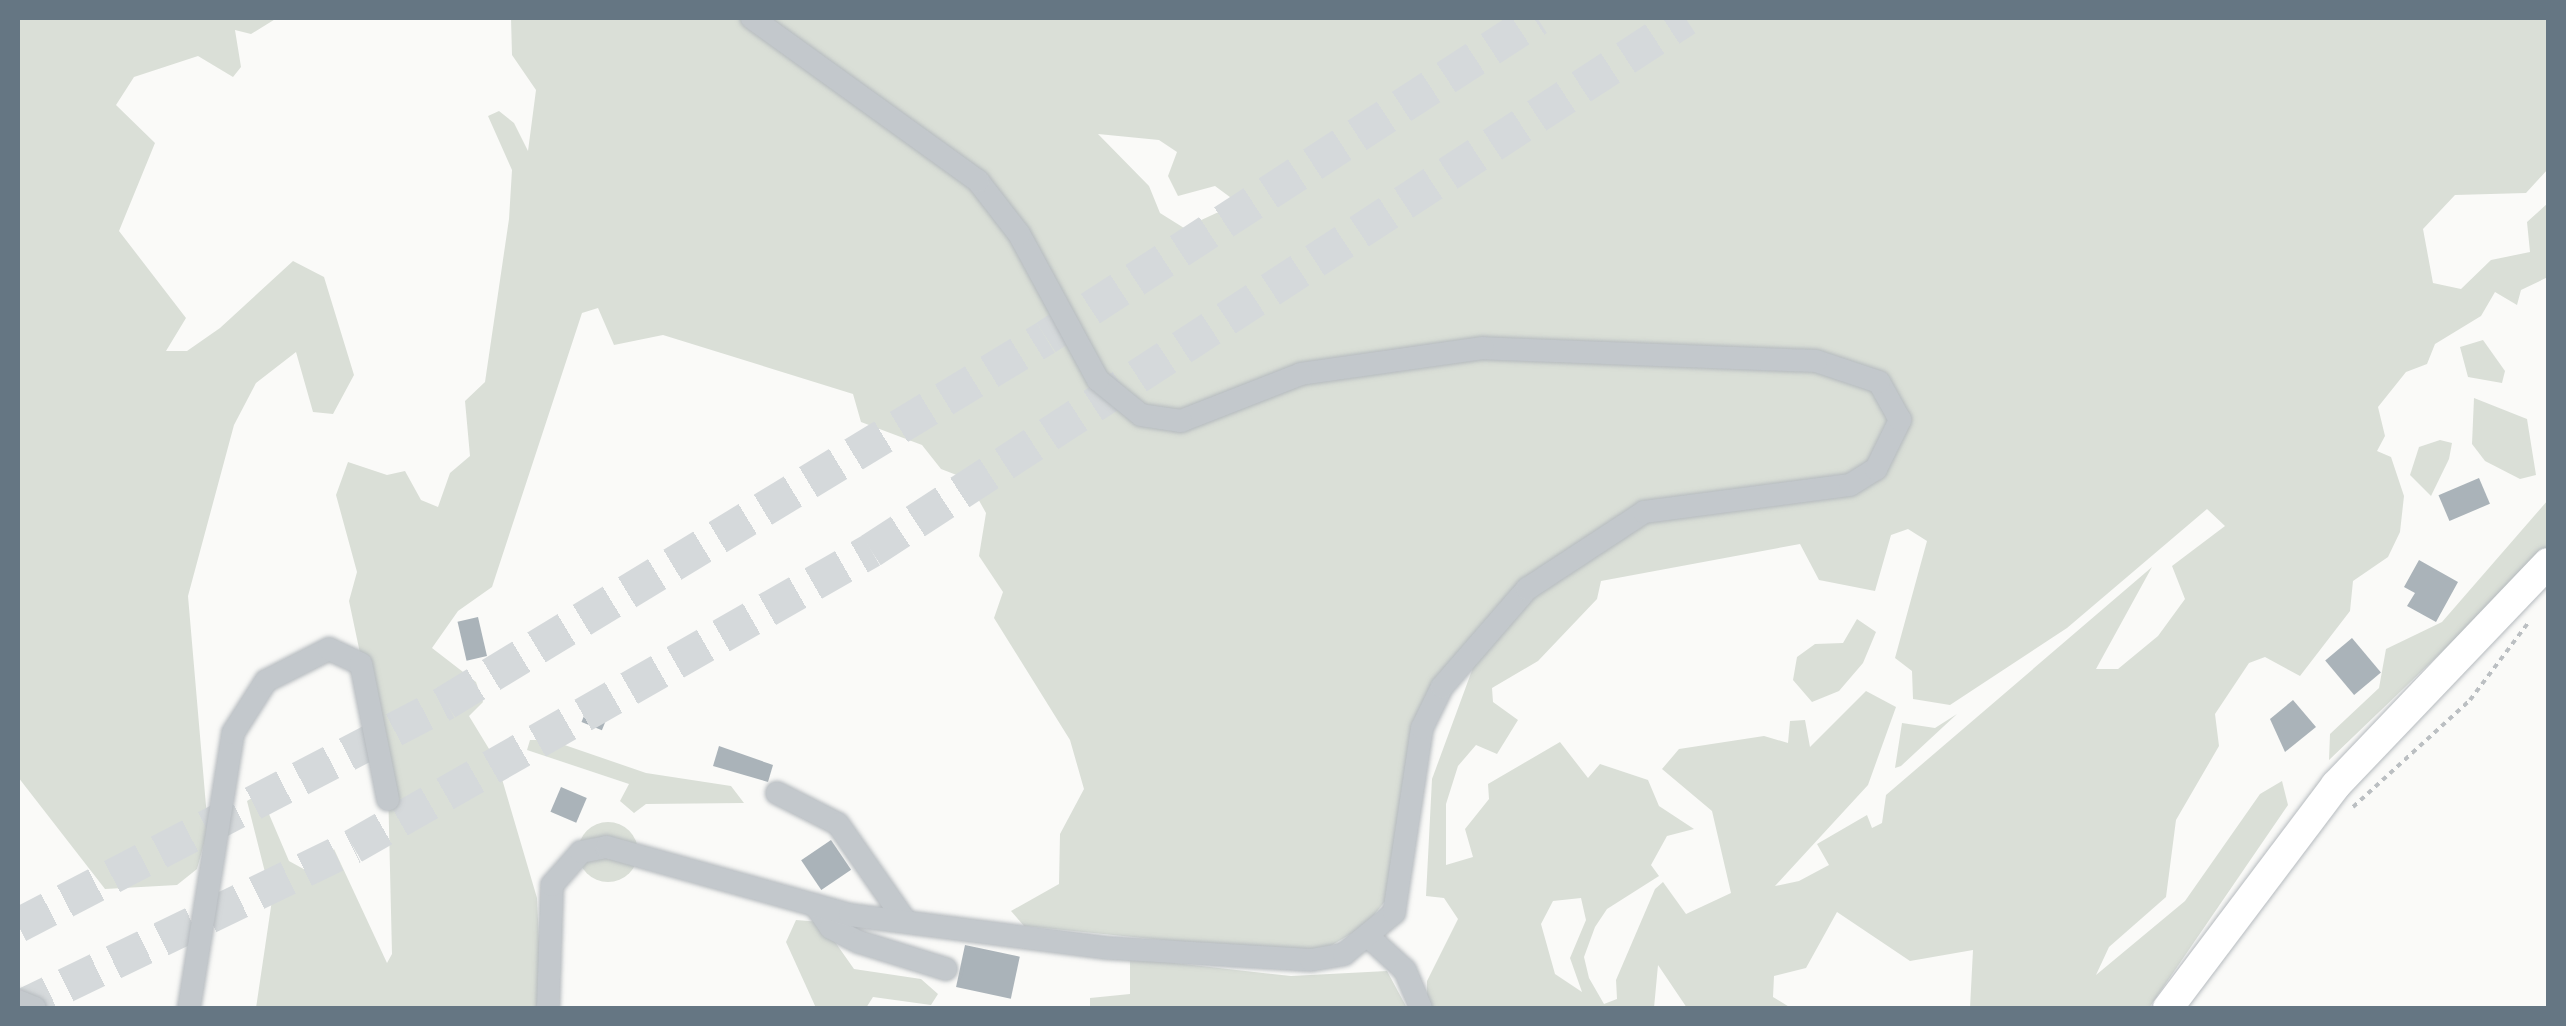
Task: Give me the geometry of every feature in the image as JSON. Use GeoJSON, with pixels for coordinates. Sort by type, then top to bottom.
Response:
{"type":"FeatureCollection","features":[{"type":"Feature","properties":{"kind":"main road"},"geometry":{"type":"LineString","coordinates":[[2168,1008],[2336,785],[2548,563]]}},
{"type":"Feature","properties":{"kind":"street"},"geometry":{"type":"LineString","coordinates":[[548,1008],[552,885],[581,852],[639,854],[815,905],[906,922],[1108,948],[1311,960],[1370,940],[1400,889],[1422,728],[1461,656],[1610,526],[1680,506],[1820,494],[1876,469],[1894,445],[1893,400],[1857,371],[1816,361],[1483,348],[1301,374],[1181,421],[1141,415],[1098,380],[1019,234],[978,181],[752,18]]}},
{"type":"Feature","properties":{"kind":"street"},"geometry":{"type":"LineString","coordinates":[[189,1008],[233,733],[266,681],[329,649],[360,664],[388,800]]}},
{"type":"Feature","properties":{"kind":"street"},"geometry":{"type":"LineString","coordinates":[[777,793],[861,847],[906,922]]}},
{"type":"Feature","properties":{"kind":"street"},"geometry":{"type":"LineString","coordinates":[[815,905],[831,928],[859,942],[946,969]]}},
{"type":"Feature","properties":{"kind":"street"},"geometry":{"type":"LineString","coordinates":[[1370,940],[1405,970],[1421,1008]]}},
{"type":"Feature","properties":{"kind":"street"},"geometry":{"type":"LineString","coordinates":[[18,1001],[36,1008]]}},
{"type":"Feature","properties":{"kind":"path"},"geometry":{"type":"LineString","coordinates":[[2345,810],[2470,700],[2536,612]]}},
{"type":"Feature","properties":{"kind":"shaded area"},"geometry":{"type":"Polygon","coordinates":[[[18,18],[277,18],[251,34],[235,30],[241,67],[233,77],[198,56],[134,77],[116,105],[155,143],[119,231],[186,318],[166,351],[187,351],[220,328],[293,261],[324,277],[354,375],[333,414],[313,412],[296,352],[256,383],[234,425],[188,596],[208,829],[197,869],[177,885],[105,889],[18,777],[18,18]]]}},
{"type":"Feature","properties":{"kind":"shaded area"},"geometry":{"type":"Polygon","coordinates":[[[511,18],[2548,18],[2548,169],[2526,193],[2455,195],[2423,229],[2433,283],[2461,289],[2491,260],[2530,252],[2527,222],[2548,203],[2548,277],[2521,290],[2517,305],[2495,292],[2481,316],[2435,344],[2427,364],[2406,372],[2378,407],[2385,436],[2377,451],[2391,457],[2404,496],[2400,532],[2388,557],[2353,581],[2350,611],[2300,676],[2265,657],[2249,663],[2215,714],[2219,746],[2176,820],[2166,897],[2109,947],[2096,975],[2185,901],[2260,794],[2282,781],[2288,805],[2149,1008],[1970,1008],[1973,950],[1910,961],[1837,912],[1806,968],[1774,976],[1773,997],[1791,1008],[1687,1008],[1658,965],[1654,1008],[1427,1008],[1427,981],[1458,919],[1444,898],[1426,896],[1432,779],[1478,654],[1532,577],[1438,679],[1386,900],[1366,925],[1327,948],[1283,952],[1024,926],[1011,911],[1059,884],[1060,834],[1084,789],[1070,740],[994,618],[1003,592],[979,556],[986,513],[967,479],[941,469],[922,445],[861,422],[853,394],[663,335],[614,345],[598,308],[582,313],[492,587],[458,611],[432,648],[476,682],[483,702],[469,716],[497,762],[537,898],[542,1008],[256,1008],[272,900],[247,801],[260,793],[289,861],[309,872],[334,849],[387,963],[392,954],[388,786],[349,601],[357,572],[336,495],[348,462],[387,475],[405,471],[421,500],[438,507],[450,473],[470,456],[465,401],[485,382],[509,219],[512,170],[488,116],[499,111],[514,123],[528,151],[536,90],[512,55],[511,18]],[[1098,134],[1149,186],[1160,213],[1184,228],[1238,203],[1215,186],[1178,196],[1168,176],[1177,152],[1159,140],[1098,134]],[[2207,509],[2067,628],[1950,705],[1913,699],[1912,671],[1895,658],[1927,541],[1908,529],[1891,535],[1875,591],[1819,580],[1800,544],[1601,581],[1597,599],[1538,661],[1492,688],[1493,702],[1518,720],[1497,754],[1476,745],[1458,766],[1446,804],[1446,865],[1473,857],[1465,829],[1489,799],[1488,784],[1560,742],[1588,778],[1600,764],[1648,780],[1659,806],[1694,829],[1667,836],[1651,865],[1659,876],[1607,909],[1595,927],[1584,957],[1589,978],[1604,1004],[1617,999],[1616,980],[1655,889],[1663,882],[1686,914],[1731,893],[1712,811],[1662,769],[1679,749],[1764,736],[1788,743],[1790,721],[1805,720],[1810,747],[1866,691],[1896,707],[1868,785],[1775,886],[1799,881],[1829,865],[1817,844],[1867,815],[1872,828],[1882,823],[1886,795],[2152,567],[2096,669],[2118,669],[2158,636],[2185,599],[2172,566],[2225,526],[2207,509]],[[1581,898],[1553,901],[1541,924],[1555,974],[1582,992],[1570,958],[1586,920],[1581,898]]]}},
{"type":"Feature","properties":{"kind":"shaded area"},"geometry":{"type":"Polygon","coordinates":[[[2483,340],[2505,371],[2502,383],[2468,377],[2460,347],[2483,340]]]}},
{"type":"Feature","properties":{"kind":"shaded area"},"geometry":{"type":"Polygon","coordinates":[[[2474,398],[2527,419],[2536,475],[2520,479],[2485,461],[2472,444],[2474,398]]]}},
{"type":"Feature","properties":{"kind":"shaded area"},"geometry":{"type":"Polygon","coordinates":[[[2440,440],[2452,443],[2449,459],[2431,496],[2410,475],[2419,447],[2440,440]]]}},
{"type":"Feature","properties":{"kind":"shaded area"},"geometry":{"type":"Polygon","coordinates":[[[2548,500],[2548,550],[2329,760],[2330,734],[2379,688],[2386,649],[2442,622],[2548,500]]]}},
{"type":"Feature","properties":{"kind":"shaded area"},"geometry":{"type":"Polygon","coordinates":[[[1857,619],[1876,632],[1863,663],[1839,691],[1812,702],[1793,680],[1797,657],[1815,644],[1843,643],[1857,619]]]}},
{"type":"Feature","properties":{"kind":"shaded area"},"geometry":{"type":"Polygon","coordinates":[[[1957,714],[1895,768],[1902,723],[1935,728],[1957,714]]]}},
{"type":"Feature","properties":{"kind":"shaded area"},"geometry":{"type":"Polygon","coordinates":[[[530,740],[550,740],[646,773],[731,786],[744,803],[646,804],[634,813],[620,801],[629,784],[527,750],[530,740]]]}},
{"type":"Feature","properties":{"kind":"shaded area"},"geometry":{"type":"Polygon","coordinates":[[[608,822],[629,831],[638,852],[629,873],[608,882],[587,873],[578,852],[587,831],[608,822]]]}},
{"type":"Feature","properties":{"kind":"shaded area"},"geometry":{"type":"Polygon","coordinates":[[[796,920],[821,922],[854,969],[921,979],[938,994],[931,1005],[873,997],[866,1008],[816,1008],[786,942],[796,920]]]}},
{"type":"Feature","properties":{"kind":"shaded area"},"geometry":{"type":"Polygon","coordinates":[[[1130,958],[1291,976],[1387,971],[1407,1008],[1090,1008],[1090,998],[1130,994],[1130,958]]]}},
{"type":"Feature","properties":{"kind":"building"},"geometry":{"type":"Polygon","coordinates":[[[2479,478],[2490,504],[2449,521],[2438,495],[2479,478]]]}},
{"type":"Feature","properties":{"kind":"building"},"geometry":{"type":"Polygon","coordinates":[[[2419,560],[2458,582],[2436,622],[2407,606],[2415,593],[2404,587],[2419,560]]]}},
{"type":"Feature","properties":{"kind":"building"},"geometry":{"type":"Polygon","coordinates":[[[478,617],[487,656],[467,661],[458,622],[478,617]]]}},
{"type":"Feature","properties":{"kind":"building"},"geometry":{"type":"Polygon","coordinates":[[[2352,638],[2381,672],[2354,695],[2325,660],[2352,638]]]}},
{"type":"Feature","properties":{"kind":"building"},"geometry":{"type":"Polygon","coordinates":[[[592,696],[612,704],[602,730],[582,722],[592,696]]]}},
{"type":"Feature","properties":{"kind":"building"},"geometry":{"type":"Polygon","coordinates":[[[2293,700],[2316,727],[2285,752],[2270,719],[2293,700]]]}},
{"type":"Feature","properties":{"kind":"building"},"geometry":{"type":"Polygon","coordinates":[[[719,746],[773,765],[768,782],[713,766],[719,746]]]}},
{"type":"Feature","properties":{"kind":"building"},"geometry":{"type":"Polygon","coordinates":[[[561,787],[587,798],[576,823],[550,812],[561,787]]]}},
{"type":"Feature","properties":{"kind":"building"},"geometry":{"type":"Polygon","coordinates":[[[831,840],[851,870],[821,890],[801,860],[831,840]]]}},
{"type":"Feature","properties":{"kind":"building"},"geometry":{"type":"Polygon","coordinates":[[[965,945],[1020,957],[1011,999],[956,987],[965,945]]]}},
{"type":"Feature","properties":{"kind":"tunnel"},"geometry":{"type":"LineString","coordinates":[[18,925],[446,702],[1046,337],[1537,18]]}},
{"type":"Feature","properties":{"kind":"tunnel"},"geometry":{"type":"LineString","coordinates":[[18,1008],[353,846],[871,550],[1686,18]]}}]}
